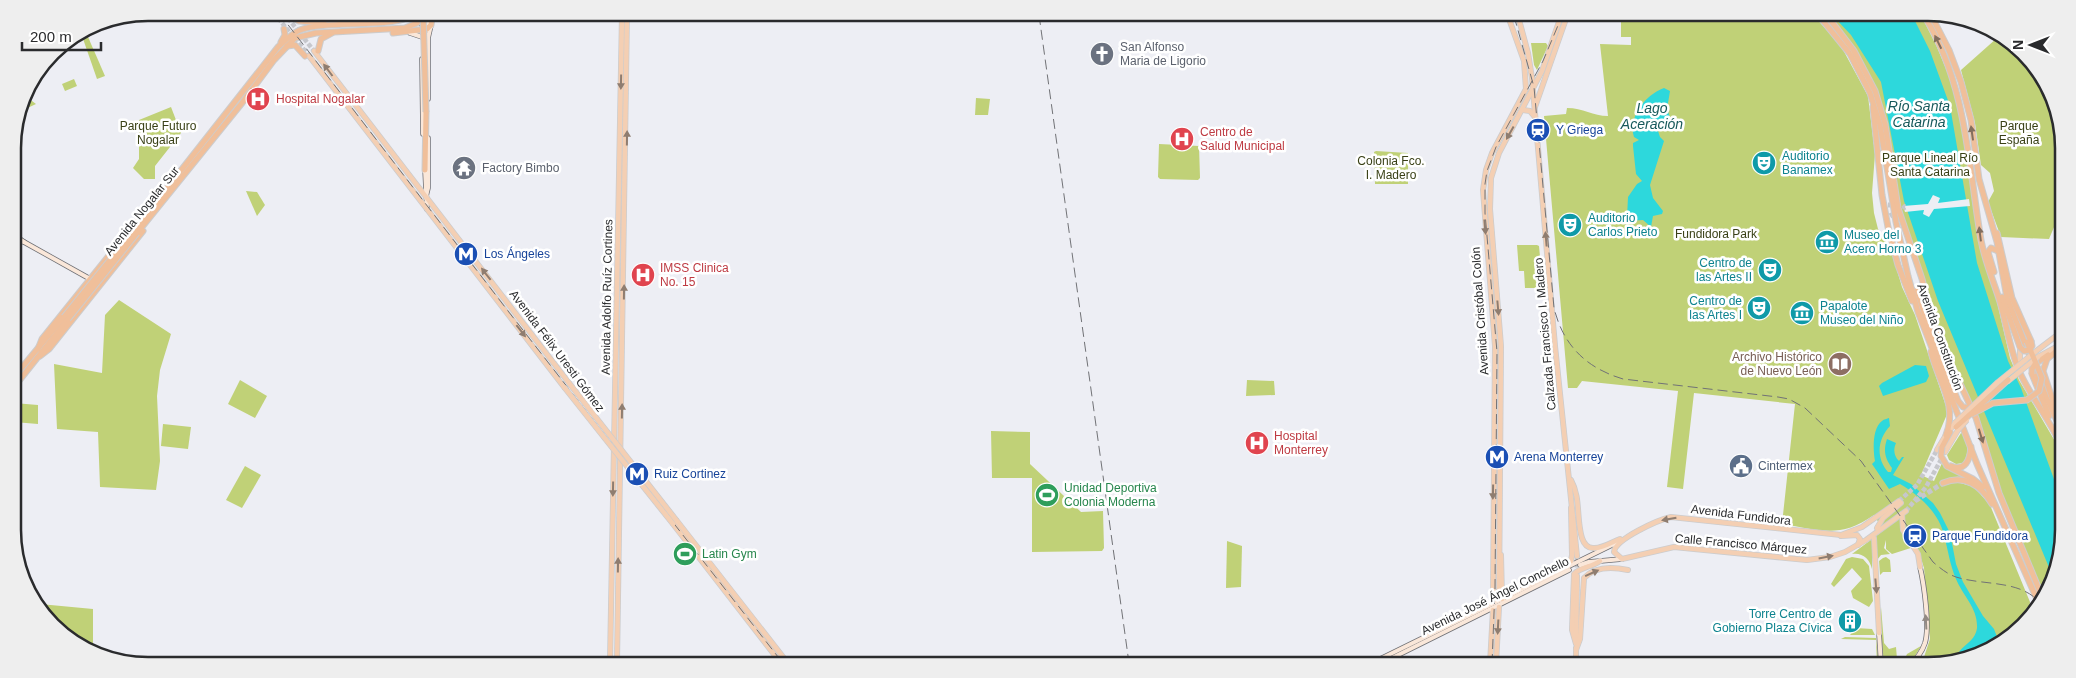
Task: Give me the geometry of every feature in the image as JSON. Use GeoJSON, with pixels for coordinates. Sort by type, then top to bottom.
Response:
{"type":"FeatureCollection","features":[{"type":"Feature","properties":{"kind":"highway"},"geometry":{"type":"LineString","coordinates":[[299,21],[329,25]]}},
{"type":"Feature","properties":{"kind":"highway","name":"Avenida Nogalar Sur"},"geometry":{"type":"LineString","coordinates":[[21,368],[66,318],[136,231],[158,199],[278,47],[299,30],[329,25],[398,21]]}},
{"type":"Feature","properties":{"kind":"highway","name":"Avenida Nogalar Sur"},"geometry":{"type":"LineString","coordinates":[[136,231],[160,206],[286,46],[301,36],[316,32],[405,28],[418,21]]}},
{"type":"Feature","properties":{"kind":"highway"},"geometry":{"type":"LineString","coordinates":[[424,21],[425,170]]}},
{"type":"Feature","properties":{"kind":"highway"},"geometry":{"type":"LineString","coordinates":[[371,30],[382,33],[422,31],[431,25],[432,21]]}},
{"type":"Feature","properties":{"kind":"highway","name":"Avenida Constitución"},"geometry":{"type":"LineString","coordinates":[[1823,21],[1850,54],[1874,101],[1880,125],[1891,196],[1908,276],[1918,312],[1991,497],[2036,596]]}},
{"type":"Feature","properties":{"kind":"highway","name":"Avenida Constitución"},"geometry":{"type":"LineString","coordinates":[[1831,21],[1859,58],[1878,100],[1885,124],[1898,208],[1941,344],[1976,418],[1996,486],[2039,590]]}},
{"type":"Feature","properties":{"kind":"highway"},"geometry":{"type":"LineString","coordinates":[[1926,21],[1946,58],[1958,95],[1967,140],[1981,241],[2001,304],[2015,361],[2022,378],[2055,433]]}},
{"type":"Feature","properties":{"kind":"highway"},"geometry":{"type":"LineString","coordinates":[[1934,21],[1949,50],[1961,82],[1971,120],[1979,179],[2012,298],[2042,378],[2039,390],[2027,400],[1994,403],[1972,414]]}},
{"type":"Feature","properties":{"kind":"highway"},"geometry":{"type":"LineString","coordinates":[[278,47],[285,36],[284,29]]}},
{"type":"Feature","properties":{"kind":"highway"},"geometry":{"type":"LineString","coordinates":[[316,51],[321,39],[336,32]]}},
{"type":"Feature","properties":{"kind":"highway"},"geometry":{"type":"LineString","coordinates":[[286,46],[295,45],[307,56]]}},
{"type":"Feature","properties":{"kind":"highway"},"geometry":{"type":"LineString","coordinates":[[1874,101],[1873,116],[1888,218],[1898,265],[1912,302],[1918,312]]}},
{"type":"Feature","properties":{"kind":"highway"},"geometry":{"type":"LineString","coordinates":[[1891,196],[1901,228],[1912,250]]}},
{"type":"Feature","properties":{"kind":"highway"},"geometry":{"type":"LineString","coordinates":[[38,349],[42,339],[108,256],[149,206],[158,199]]}},
{"type":"Feature","properties":{"kind":"highway"},"geometry":{"type":"LineString","coordinates":[[40,356],[49,349],[160,206]]}},
{"type":"Feature","properties":{"kind":"highway"},"geometry":{"type":"LineString","coordinates":[[2000,250],[1990,249],[1988,254],[2020,348],[2024,351],[2029,350],[2032,346],[2029,342]]}},
{"type":"Feature","properties":{"kind":"highway"},"geometry":{"type":"LineString","coordinates":[[2000,250],[2004,289],[2046,397],[2055,415]]}},
{"type":"Feature","properties":{"kind":"highway"},"geometry":{"type":"LineString","coordinates":[[108,256],[110,263],[117,263]]}},
{"type":"Feature","properties":{"kind":"highway"},"geometry":{"type":"LineString","coordinates":[[1941,344],[1932,323],[1922,290],[1919,289],[1917,292],[1927,323],[1958,401],[1963,407],[1971,408]]}},
{"type":"Feature","properties":{"kind":"highway"},"geometry":{"type":"LineString","coordinates":[[82,291],[89,292],[89,298]]}},
{"type":"Feature","properties":{"kind":"highway","name":"Avenida Nogalar Sur"},"geometry":{"type":"LineString","coordinates":[[21,378],[40,356],[66,318]]}},
{"type":"Feature","properties":{"kind":"highway"},"geometry":{"type":"LineString","coordinates":[[1928,339],[1932,359],[1950,407],[1951,422],[1946,435]]}},
{"type":"Feature","properties":{"kind":"highway"},"geometry":{"type":"LineString","coordinates":[[2055,350],[2035,364],[2032,374],[2055,433]]}},
{"type":"Feature","properties":{"kind":"highway"},"geometry":{"type":"LineString","coordinates":[[2055,351],[2046,361],[2044,373],[2055,404]]}},
{"type":"Feature","properties":{"kind":"highway"},"geometry":{"type":"LineString","coordinates":[[1991,497],[1978,482],[1947,464],[1941,456],[1942,449],[1956,426],[2008,380]]}},
{"type":"Feature","properties":{"kind":"highway"},"geometry":{"type":"LineString","coordinates":[[1947,464],[1956,467],[1966,465],[1970,457],[1971,444]]}},
{"type":"Feature","properties":{"kind":"highway"},"geometry":{"type":"LineString","coordinates":[[1943,483],[1956,479],[1973,483],[1983,491],[1997,510]]}},
{"type":"Feature","properties":{"kind":"highway"},"geometry":{"type":"LineString","coordinates":[[2016,537],[2032,587]]}},
{"type":"Feature","properties":{"kind":"main road","name":"Avenida Adolfo Ruíz Cortines"},"geometry":{"type":"LineString","coordinates":[[610,657],[622,21]]}},
{"type":"Feature","properties":{"kind":"main road","name":"Avenida Adolfo Ruíz Cortines"},"geometry":{"type":"LineString","coordinates":[[617,657],[627,21]]}},
{"type":"Feature","properties":{"kind":"main road","name":"Avenida Cristóbal Colón"},"geometry":{"type":"LineString","coordinates":[[1490,656],[1495,346],[1483,190],[1490,158],[1526,89],[1524,61],[1510,21]]}},
{"type":"Feature","properties":{"kind":"main road","name":"Calzada Francisco I. Madero"},"geometry":{"type":"LineString","coordinates":[[1519,21],[1528,53],[1533,90],[1555,346],[1578,556]]}},
{"type":"Feature","properties":{"kind":"main road","name":"Avenida Cristóbal Colón"},"geometry":{"type":"LineString","coordinates":[[1501,599],[1499,549],[1501,346],[1490,192],[1491,178],[1499,153],[1533,90],[1559,21]]}},
{"type":"Feature","properties":{"kind":"main road","name":"Calzada Francisco I. Madero"},"geometry":{"type":"LineString","coordinates":[[1534,109],[1565,21]]}},
{"type":"Feature","properties":{"kind":"main road"},"geometry":{"type":"LineString","coordinates":[[426,197],[428,188],[428,38],[431,25]]}},
{"type":"Feature","properties":{"kind":"main road"},"geometry":{"type":"LineString","coordinates":[[422,31],[426,209]]}},
{"type":"Feature","properties":{"kind":"main road"},"geometry":{"type":"LineString","coordinates":[[408,32],[422,37]]}},
{"type":"Feature","properties":{"kind":"main road","name":"Avenida Félix Uresti Gómez"},"geometry":{"type":"LineString","coordinates":[[316,51],[776,657]]}},
{"type":"Feature","properties":{"kind":"main road","name":"Avenida Félix Uresti Gómez"},"geometry":{"type":"LineString","coordinates":[[307,56],[564,387],[783,657]]}},
{"type":"Feature","properties":{"kind":"main road"},"geometry":{"type":"LineString","coordinates":[[1523,110],[1530,111],[1535,118]]}},
{"type":"Feature","properties":{"kind":"main road"},"geometry":{"type":"LineString","coordinates":[[1490,158],[1499,153]]}},
{"type":"Feature","properties":{"kind":"main road"},"geometry":{"type":"LineString","coordinates":[[418,187],[423,186],[425,183]]}},
{"type":"Feature","properties":{"kind":"main road"},"geometry":{"type":"LineString","coordinates":[[24,242],[100,285]]}},
{"type":"Feature","properties":{"kind":"main road"},"geometry":{"type":"LineString","coordinates":[[1488,268],[1496,286]]}},
{"type":"Feature","properties":{"kind":"main road"},"geometry":{"type":"LineString","coordinates":[[493,295],[499,290]]}},
{"type":"Feature","properties":{"kind":"main road"},"geometry":{"type":"LineString","coordinates":[[1956,426],[1971,408],[2055,336]]}},
{"type":"Feature","properties":{"kind":"main road"},"geometry":{"type":"LineString","coordinates":[[2029,342],[2037,345],[2044,344]]}},
{"type":"Feature","properties":{"kind":"main road"},"geometry":{"type":"LineString","coordinates":[[2018,366],[2020,348]]}},
{"type":"Feature","properties":{"kind":"main road"},"geometry":{"type":"LineString","coordinates":[[1942,449],[1946,435],[1972,414],[2008,380],[2038,357],[2055,349]]}},
{"type":"Feature","properties":{"kind":"main road"},"geometry":{"type":"LineString","coordinates":[[604,427],[610,427],[615,423]]}},
{"type":"Feature","properties":{"kind":"main road"},"geometry":{"type":"LineString","coordinates":[[1569,477],[1576,491],[1582,536],[1587,546],[1600,548],[1626,538]]}},
{"type":"Feature","properties":{"kind":"main road","name":"Avenida Fundidora"},"geometry":{"type":"LineString","coordinates":[[1581,562],[1663,519],[1672,517],[1834,535],[1848,534],[1858,529],[1900,502],[1883,518],[1877,528]]}},
{"type":"Feature","properties":{"kind":"main road"},"geometry":{"type":"LineString","coordinates":[[1571,562],[1570,514],[1572,505]]}},
{"type":"Feature","properties":{"kind":"main road"},"geometry":{"type":"LineString","coordinates":[[1493,510],[1500,516]]}},
{"type":"Feature","properties":{"kind":"main road","name":"Calle Francisco Márquez"},"geometry":{"type":"LineString","coordinates":[[1622,559],[1674,547],[1807,560],[1830,557],[1858,545],[1904,512],[1903,530],[1918,554],[1920,567]]}},
{"type":"Feature","properties":{"kind":"main road"},"geometry":{"type":"LineString","coordinates":[[1834,535],[1846,538],[1857,535],[1860,539],[1858,545]]}},
{"type":"Feature","properties":{"kind":"main road"},"geometry":{"type":"LineString","coordinates":[[1874,538],[1880,656]]}},
{"type":"Feature","properties":{"kind":"main road"},"geometry":{"type":"LineString","coordinates":[[1618,542],[1614,552],[1622,559]]}},
{"type":"Feature","properties":{"kind":"main road","name":"Avenida José Ángel Conchello"},"geometry":{"type":"LineString","coordinates":[[1386,656],[1582,564],[1622,559]]}},
{"type":"Feature","properties":{"kind":"main road"},"geometry":{"type":"LineString","coordinates":[[1576,644],[1572,630],[1574,574],[1600,561]]}},
{"type":"Feature","properties":{"kind":"main road","name":"Avenida José Ángel Conchello"},"geometry":{"type":"LineString","coordinates":[[1395,656],[1492,607],[1501,599],[1581,562]]}},
{"type":"Feature","properties":{"kind":"main road"},"geometry":{"type":"LineString","coordinates":[[1918,656],[1926,638],[1923,582],[1920,567]]}},
{"type":"Feature","properties":{"kind":"main road"},"geometry":{"type":"LineString","coordinates":[[1576,650],[1580,639],[1584,578],[1591,572],[1606,569],[1628,570]]}},
{"type":"Feature","properties":{"kind":"main road"},"geometry":{"type":"LineString","coordinates":[[1576,656],[1577,576]]}},
{"type":"Feature","properties":{"kind":"main road"},"geometry":{"type":"LineString","coordinates":[[1496,656],[1499,607]]}},
{"type":"Feature","properties":{"kind":"main road"},"geometry":{"type":"LineString","coordinates":[[1399,650],[1404,652]]}},
{"type":"Feature","properties":{"kind":"green space","name":"Fundidora Park"},"geometry":{"type":"Polygon","coordinates":[[[1621,21],[1819,21],[1841,46],[1868,96],[1875,154],[1872,193],[1878,229],[1891,250],[1902,287],[1915,315],[1948,412],[1921,475],[1934,481],[1942,463],[1946,468],[1972,481],[1955,477],[1947,479],[1974,487],[1990,505],[2030,602],[2023,613],[2011,625],[1984,644],[1952,654],[1924,656],[1930,639],[1924,568],[1917,546],[1892,554],[1886,549],[1886,540],[1884,548],[1890,554],[1881,555],[1877,560],[1876,536],[1883,530],[1874,515],[1862,523],[1851,527],[1830,531],[1782,524],[1795,404],[1694,393],[1683,489],[1667,487],[1678,391],[1582,381],[1577,388],[1568,388],[1544,116],[1566,114],[1567,108],[1608,116],[1600,44],[1631,45],[1631,37],[1621,37],[1621,21]]]}},
{"type":"Feature","properties":{"kind":"green space","name":"Río Santa Catarina"},"geometry":{"type":"Polygon","coordinates":[[[1833,21],[1924,21],[1951,81],[1961,121],[1974,202],[2010,358],[2019,380],[2055,441],[2054,546],[2041,587],[2009,517],[1979,422],[1939,333],[1900,211],[1875,87],[1853,46],[1833,21]]]}},
{"type":"Feature","properties":{"kind":"green space"},"geometry":{"type":"Polygon","coordinates":[[[88,36],[105,76],[97,79],[83,39],[88,36]]]}},
{"type":"Feature","properties":{"kind":"green space","name":"Parque España"},"geometry":{"type":"Polygon","coordinates":[[[1994,40],[2006,49],[2006,70],[2027,70],[2042,92],[2048,107],[2055,148],[2055,225],[2049,239],[2001,237],[1988,202],[1994,191],[1990,173],[1981,165],[1975,123],[1961,70],[1994,40]]]}},
{"type":"Feature","properties":{"kind":"green space"},"geometry":{"type":"Polygon","coordinates":[[[1531,43],[1546,43],[1548,46],[1537,70],[1534,65],[1531,43]]]}},
{"type":"Feature","properties":{"kind":"green space"},"geometry":{"type":"Polygon","coordinates":[[[74,79],[77,86],[65,91],[62,84],[74,79]]]}},
{"type":"Feature","properties":{"kind":"green space"},"geometry":{"type":"Polygon","coordinates":[[[976,98],[990,99],[988,115],[975,115],[976,98]]]}},
{"type":"Feature","properties":{"kind":"green space"},"geometry":{"type":"Polygon","coordinates":[[[31,100],[36,104],[28,108],[31,100]]]}},
{"type":"Feature","properties":{"kind":"green space","name":"Parque Futuro Nogalar"},"geometry":{"type":"Polygon","coordinates":[[[171,107],[181,133],[155,166],[155,179],[144,179],[133,168],[139,159],[139,120],[171,107]]]}},
{"type":"Feature","properties":{"kind":"green space"},"geometry":{"type":"Polygon","coordinates":[[[1159,144],[1199,146],[1200,178],[1198,180],[1160,179],[1158,177],[1159,144]]]}},
{"type":"Feature","properties":{"kind":"green space","name":"Colonia Fco. I. Madero"},"geometry":{"type":"Polygon","coordinates":[[[1374,152],[1408,153],[1408,184],[1375,184],[1374,152]]]}},
{"type":"Feature","properties":{"kind":"green space"},"geometry":{"type":"Polygon","coordinates":[[[246,191],[257,192],[265,205],[257,216],[246,191]]]}},
{"type":"Feature","properties":{"kind":"green space"},"geometry":{"type":"Polygon","coordinates":[[[1517,245],[1539,246],[1543,288],[1525,288],[1524,271],[1519,271],[1517,245]]]}},
{"type":"Feature","properties":{"kind":"green space"},"geometry":{"type":"Polygon","coordinates":[[[119,300],[171,334],[160,370],[157,396],[160,461],[156,490],[100,487],[98,432],[57,429],[54,364],[102,373],[105,315],[119,300]]]}},
{"type":"Feature","properties":{"kind":"green space"},"geometry":{"type":"Polygon","coordinates":[[[240,380],[267,396],[255,418],[228,404],[240,380]]]}},
{"type":"Feature","properties":{"kind":"green space"},"geometry":{"type":"Polygon","coordinates":[[[1247,380],[1274,381],[1275,395],[1246,396],[1247,380]]]}},
{"type":"Feature","properties":{"kind":"green space"},"geometry":{"type":"Polygon","coordinates":[[[21,404],[38,405],[38,424],[21,423],[21,404]]]}},
{"type":"Feature","properties":{"kind":"green space"},"geometry":{"type":"Polygon","coordinates":[[[163,424],[191,427],[188,449],[161,446],[163,424]]]}},
{"type":"Feature","properties":{"kind":"green space","name":"Unidad Deportiva Colonia Moderna"},"geometry":{"type":"Polygon","coordinates":[[[991,431],[1030,432],[1030,464],[1081,512],[1103,511],[1104,548],[1102,551],[1032,552],[1032,478],[992,478],[991,431]]]}},
{"type":"Feature","properties":{"kind":"green space"},"geometry":{"type":"Polygon","coordinates":[[[1961,433],[1964,434],[1967,453],[1963,463],[1956,464],[1949,460],[1947,455],[1961,433]]]}},
{"type":"Feature","properties":{"kind":"green space"},"geometry":{"type":"Polygon","coordinates":[[[245,466],[261,475],[242,508],[226,500],[245,466]]]}},
{"type":"Feature","properties":{"kind":"green space"},"geometry":{"type":"Polygon","coordinates":[[[1872,539],[1872,569],[1865,557],[1859,554],[1852,554],[1872,539]]]}},
{"type":"Feature","properties":{"kind":"green space"},"geometry":{"type":"Polygon","coordinates":[[[1227,541],[1242,546],[1241,587],[1226,588],[1227,541]]]}},
{"type":"Feature","properties":{"kind":"green space"},"geometry":{"type":"Polygon","coordinates":[[[1852,557],[1863,559],[1869,566],[1873,601],[1869,607],[1853,598],[1851,591],[1862,579],[1852,568],[1834,587],[1831,584],[1846,559],[1852,557]]]}},
{"type":"Feature","properties":{"kind":"green space"},"geometry":{"type":"Polygon","coordinates":[[[1886,557],[1890,560],[1891,572],[1883,572],[1880,575],[1879,561],[1886,557]]]}},
{"type":"Feature","properties":{"kind":"green space"},"geometry":{"type":"Polygon","coordinates":[[[47,605],[93,609],[93,644],[65,625],[47,605]]]}},
{"type":"Feature","properties":{"kind":"green space"},"geometry":{"type":"Polygon","coordinates":[[[1881,607],[1884,643],[1889,649],[1896,647],[1897,656],[1883,656],[1880,620],[1881,607]]]}},
{"type":"Feature","properties":{"kind":"green space"},"geometry":{"type":"Polygon","coordinates":[[[1856,628],[1872,629],[1875,635],[1850,635],[1856,628]]]}},
{"type":"Feature","properties":{"kind":"green space"},"geometry":{"type":"Polygon","coordinates":[[[1845,637],[1876,638],[1878,656],[1876,640],[1841,639],[1845,637]]]}},
{"type":"Feature","properties":{"kind":"green space"},"geometry":{"type":"Polygon","coordinates":[[[1921,646],[1915,656],[1906,656],[1921,646]]]}},
{"type":"Feature","properties":{"kind":"water","name":"Río Santa Catarina"},"geometry":{"type":"Polygon","coordinates":[[[1838,21],[1915,21],[1930,51],[1950,106],[1977,263],[2008,361],[2021,388],[2055,482],[2054,546],[2049,567],[1938,301],[1904,201],[1881,82],[1851,35],[1838,21]]]}},
{"type":"Feature","properties":{"kind":"water","name":"Lago Aceración"},"geometry":{"type":"Polygon","coordinates":[[[1664,88],[1670,91],[1667,109],[1671,120],[1666,128],[1658,131],[1664,141],[1650,185],[1653,198],[1663,211],[1662,214],[1653,216],[1651,227],[1643,220],[1628,221],[1627,218],[1628,197],[1637,184],[1642,181],[1636,174],[1633,143],[1639,140],[1634,137],[1633,122],[1645,101],[1664,88]]]}},
{"type":"Feature","properties":{"kind":"water"},"geometry":{"type":"Polygon","coordinates":[[[1915,365],[1926,366],[1929,376],[1926,382],[1883,396],[1879,386],[1882,383],[1915,365]]]}},
{"type":"Feature","properties":{"kind":"water"},"geometry":{"type":"Polygon","coordinates":[[[1889,418],[1890,426],[1880,443],[1881,461],[1888,472],[1891,472],[1892,468],[1885,454],[1885,447],[1887,439],[1896,443],[1894,448],[1896,457],[1899,461],[1904,457],[1893,475],[1911,484],[1933,503],[1940,513],[1950,533],[1956,564],[1963,582],[1997,636],[1984,644],[1959,652],[1976,633],[1977,621],[1970,602],[1956,579],[1938,519],[1921,499],[1900,484],[1889,489],[1872,464],[1875,461],[1876,429],[1885,419],[1889,418]]]}},
{"type":"Feature","properties":{"kind":"pier"},"geometry":{"type":"Polygon","coordinates":[[[1933,195],[1940,198],[1938,203],[1969,199],[1970,206],[1934,209],[1929,217],[1923,214],[1924,210],[1905,212],[1903,206],[1928,204],[1933,195]]]}},
{"type":"Feature","properties":{"kind":"tunnel"},"geometry":{"type":"LineString","coordinates":[[281,21],[309,56]]}},
{"type":"Feature","properties":{"kind":"tunnel"},"geometry":{"type":"LineString","coordinates":[[290,21],[314,51]]}},
{"type":"Feature","properties":{"kind":"tunnel"},"geometry":{"type":"LineString","coordinates":[[1888,205],[1901,205],[1905,207]]}},
{"type":"Feature","properties":{"kind":"tunnel"},"geometry":{"type":"LineString","coordinates":[[1890,216],[1905,207]]}},
{"type":"Feature","properties":{"kind":"tunnel"},"geometry":{"type":"LineString","coordinates":[[1899,501],[1917,485],[1937,450]]}},
{"type":"Feature","properties":{"kind":"tunnel"},"geometry":{"type":"LineString","coordinates":[[1906,511],[1926,487],[1943,456]]}},
{"type":"Feature","properties":{"kind":"tunnel"},"geometry":{"type":"LineString","coordinates":[[1915,501],[1943,483]]}},
{"type":"Feature","properties":{"kind":"tunnel"},"geometry":{"type":"LineString","coordinates":[[1577,556],[1577,574]]}},
{"type":"Feature","properties":{"kind":"railway"},"geometry":{"type":"LineString","coordinates":[[285,21],[508,311],[778,657]]}},
{"type":"Feature","properties":{"kind":"railway"},"geometry":{"type":"LineString","coordinates":[[1040,21],[1128,656]]}},
{"type":"Feature","properties":{"kind":"railway"},"geometry":{"type":"LineString","coordinates":[[1515,21],[1534,87],[1554,308],[1563,333],[1578,353],[1598,368],[1623,379],[1789,399],[1805,408],[1861,461],[1933,562],[1947,573],[1956,577],[2013,587],[2023,590],[2035,598]]}},
{"type":"Feature","properties":{"kind":"railway"},"geometry":{"type":"LineString","coordinates":[[1492,656],[1495,588],[1497,352],[1485,213],[1485,184],[1487,171],[1496,147],[1543,61],[1560,21]]}},
{"type":"Feature","properties":{"kind":"place","name":"San Alfonso Maria de Ligorio"},"geometry":{"type":"Point","coordinates":[1102,54]}},
{"type":"Feature","properties":{"kind":"place","name":"Hospital Nogalar"},"geometry":{"type":"Point","coordinates":[258,99]}},
{"type":"Feature","properties":{"kind":"place","name":"Y Griega"},"geometry":{"type":"Point","coordinates":[1538,130]}},
{"type":"Feature","properties":{"kind":"place","name":"Centro de Salud Municipal"},"geometry":{"type":"Point","coordinates":[1182,139]}},
{"type":"Feature","properties":{"kind":"place","name":"Auditorio Banamex"},"geometry":{"type":"Point","coordinates":[1764,163]}},
{"type":"Feature","properties":{"kind":"place","name":"Factory Bimbo"},"geometry":{"type":"Point","coordinates":[464,168]}},
{"type":"Feature","properties":{"kind":"place","name":"Auditorio Carlos Prieto"},"geometry":{"type":"Point","coordinates":[1570,225]}},
{"type":"Feature","properties":{"kind":"place","name":"Museo del Acero Horno 3"},"geometry":{"type":"Point","coordinates":[1827,242]}},
{"type":"Feature","properties":{"kind":"place","name":"Los Ángeles"},"geometry":{"type":"Point","coordinates":[466,254]}},
{"type":"Feature","properties":{"kind":"place","name":"Centro de las Artes II"},"geometry":{"type":"Point","coordinates":[1770,270]}},
{"type":"Feature","properties":{"kind":"place","name":"IMSS Clinica No. 15"},"geometry":{"type":"Point","coordinates":[643,275]}},
{"type":"Feature","properties":{"kind":"place","name":"Centro de las Artes I"},"geometry":{"type":"Point","coordinates":[1759,308]}},
{"type":"Feature","properties":{"kind":"place","name":"Papalote Museo del Niño"},"geometry":{"type":"Point","coordinates":[1802,313]}},
{"type":"Feature","properties":{"kind":"place","name":"Archivo Histórico de Nuevo León"},"geometry":{"type":"Point","coordinates":[1840,364]}},
{"type":"Feature","properties":{"kind":"place","name":"Hospital Monterrey"},"geometry":{"type":"Point","coordinates":[1257,443]}},
{"type":"Feature","properties":{"kind":"place","name":"Arena Monterrey"},"geometry":{"type":"Point","coordinates":[1497,457]}},
{"type":"Feature","properties":{"kind":"place","name":"Cintermex"},"geometry":{"type":"Point","coordinates":[1741,466]}},
{"type":"Feature","properties":{"kind":"place","name":"Ruiz Cortinez"},"geometry":{"type":"Point","coordinates":[637,474]}},
{"type":"Feature","properties":{"kind":"place","name":"Unidad Deportiva Colonia Moderna"},"geometry":{"type":"Point","coordinates":[1047,495]}},
{"type":"Feature","properties":{"kind":"place","name":"Parque Fundidora"},"geometry":{"type":"Point","coordinates":[1915,536]}},
{"type":"Feature","properties":{"kind":"place","name":"Latin Gym"},"geometry":{"type":"Point","coordinates":[685,554]}},
{"type":"Feature","properties":{"kind":"place","name":"Torre Centro de Gobierno Plaza Cívica"},"geometry":{"type":"Point","coordinates":[1850,621]}},
{"type":"Feature","properties":{"kind":"park label","name":"Parque Lineal Río Santa Catarina"},"geometry":{"type":"Point","coordinates":[1930,165]}}]}
